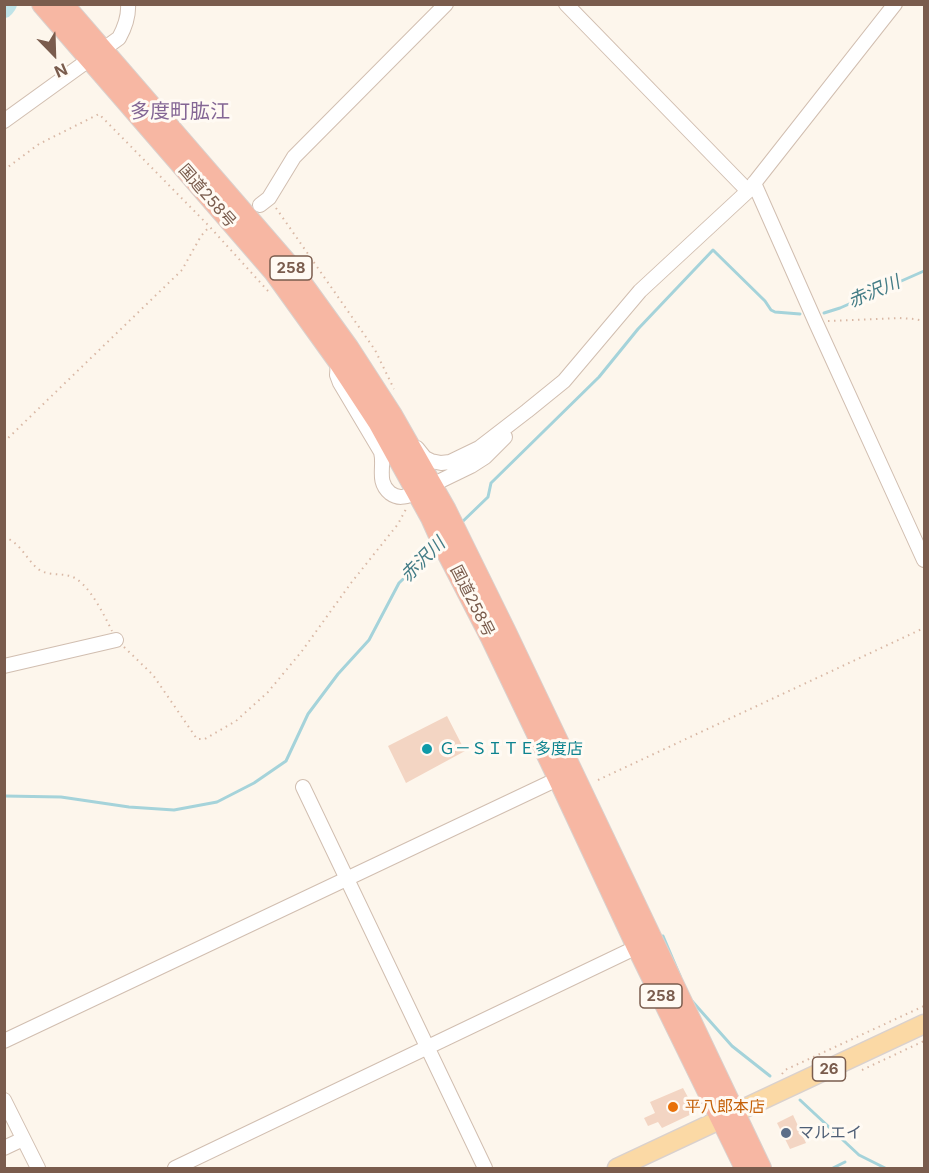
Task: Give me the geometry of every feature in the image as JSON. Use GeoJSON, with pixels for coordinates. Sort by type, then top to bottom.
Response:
{"type":"FeatureCollection","features":[{"type":"Feature","properties":{"kind":"highway","name":"国道258号"},"geometry":{"type":"LineString","coordinates":[[42,4],[76,31],[288,264],[348,347],[392,415],[728,1117],[745,1168]]}},
{"type":"Feature","properties":{"kind":"highway","name":"国道258号"},"geometry":{"type":"LineString","coordinates":[[63,4],[76,31]]}},
{"type":"Feature","properties":{"kind":"highway","name":"国道258号"},"geometry":{"type":"LineString","coordinates":[[96,54],[148,128],[274,272],[338,361],[439,514]]}},
{"type":"Feature","properties":{"kind":"highway","name":"国道258号"},"geometry":{"type":"LineString","coordinates":[[565,775],[637,947],[728,1117],[761,1168]]}},
{"type":"Feature","properties":{"kind":"main road","name":"26"},"geometry":{"type":"LineString","coordinates":[[728,1117],[924,1024]]}},
{"type":"Feature","properties":{"kind":"main road"},"geometry":{"type":"LineString","coordinates":[[617,1168],[728,1117]]}},
{"type":"Feature","properties":{"kind":"street"},"geometry":{"type":"LineString","coordinates":[[4,121],[118,38],[125,26],[129,12],[128,4]]}},
{"type":"Feature","properties":{"kind":"street"},"geometry":{"type":"LineString","coordinates":[[264,202],[294,157],[446,4]]}},
{"type":"Feature","properties":{"kind":"street"},"geometry":{"type":"LineString","coordinates":[[566,4],[751,187],[924,560]]}},
{"type":"Feature","properties":{"kind":"street"},"geometry":{"type":"LineString","coordinates":[[392,415],[425,458],[441,463],[450,462],[479,448],[564,381],[640,291],[751,187],[895,4]]}},
{"type":"Feature","properties":{"kind":"street"},"geometry":{"type":"LineString","coordinates":[[338,361],[337,375],[340,383],[381,452],[383,485],[394,496],[409,496]]}},
{"type":"Feature","properties":{"kind":"street"},"geometry":{"type":"LineString","coordinates":[[438,482],[485,457],[503,440],[527,411]]}},
{"type":"Feature","properties":{"kind":"street"},"geometry":{"type":"LineString","coordinates":[[4,666],[116,640]]}},
{"type":"Feature","properties":{"kind":"street"},"geometry":{"type":"LineString","coordinates":[[4,1041],[565,775]]}},
{"type":"Feature","properties":{"kind":"street"},"geometry":{"type":"LineString","coordinates":[[303,787],[485,1168]]}},
{"type":"Feature","properties":{"kind":"street"},"geometry":{"type":"LineString","coordinates":[[175,1168],[637,947]]}},
{"type":"Feature","properties":{"kind":"street"},"geometry":{"type":"LineString","coordinates":[[4,1100],[38,1168]]}},
{"type":"Feature","properties":{"kind":"street"},"geometry":{"type":"LineString","coordinates":[[4,1148],[23,1139]]}},
{"type":"Feature","properties":{"kind":"path"},"geometry":{"type":"LineString","coordinates":[[4,170],[39,144],[99,114],[209,226]]}},
{"type":"Feature","properties":{"kind":"path"},"geometry":{"type":"LineString","coordinates":[[264,202],[375,350],[395,390]]}},
{"type":"Feature","properties":{"kind":"path"},"geometry":{"type":"LineString","coordinates":[[4,442],[182,270],[201,236],[215,222]]}},
{"type":"Feature","properties":{"kind":"path"},"geometry":{"type":"LineString","coordinates":[[816,324],[831,321],[899,318],[924,321]]}},
{"type":"Feature","properties":{"kind":"path"},"geometry":{"type":"LineString","coordinates":[[4,537],[16,544],[39,570],[52,575],[71,576],[87,588],[103,612],[116,640],[153,675],[197,739],[204,739],[236,721],[282,676],[398,524],[406,510],[409,496]]}},
{"type":"Feature","properties":{"kind":"path"},"geometry":{"type":"LineString","coordinates":[[598,780],[924,628]]}},
{"type":"Feature","properties":{"kind":"path"},"geometry":{"type":"LineString","coordinates":[[786,1089],[779,1077],[785,1070],[924,1006]]}},
{"type":"Feature","properties":{"kind":"building","name":"Ｇ－ＳＩＴＥ多度店"},"geometry":{"type":"Polygon","coordinates":[[[447,716],[465,751],[406,783],[388,746],[447,716]]]}},
{"type":"Feature","properties":{"kind":"building","name":"平八郎本店"},"geometry":{"type":"Polygon","coordinates":[[[683,1088],[696,1112],[662,1128],[658,1122],[648,1126],[644,1118],[655,1113],[650,1102],[683,1088]]]}},
{"type":"Feature","properties":{"kind":"building"},"geometry":{"type":"Polygon","coordinates":[[[793,1115],[806,1143],[790,1149],[777,1123],[793,1115]]]}},
{"type":"Feature","properties":{"kind":"waterway"},"geometry":{"type":"LineString","coordinates":[[4,8],[7,4]]}},
{"type":"Feature","properties":{"kind":"waterway","name":"赤沢川"},"geometry":{"type":"LineString","coordinates":[[460,524],[488,497],[491,483],[599,377],[638,329],[713,250],[765,301],[771,310],[800,314]]}},
{"type":"Feature","properties":{"kind":"waterway","name":"赤沢川"},"geometry":{"type":"LineString","coordinates":[[824,313],[924,271]]}},
{"type":"Feature","properties":{"kind":"waterway","name":"赤沢川"},"geometry":{"type":"LineString","coordinates":[[4,796],[61,797],[129,807],[174,810],[217,802],[254,783],[286,761],[308,714],[338,674],[369,640],[399,583],[436,547]]}},
{"type":"Feature","properties":{"kind":"waterway"},"geometry":{"type":"LineString","coordinates":[[663,936],[680,976]]}},
{"type":"Feature","properties":{"kind":"waterway"},"geometry":{"type":"LineString","coordinates":[[692,1001],[732,1046],[770,1076]]}},
{"type":"Feature","properties":{"kind":"waterway"},"geometry":{"type":"LineString","coordinates":[[800,1100],[859,1155],[885,1168]]}},
{"type":"Feature","properties":{"kind":"waterway"},"geometry":{"type":"LineString","coordinates":[[833,1168],[845,1162]]}},
{"type":"Feature","properties":{"kind":"place","name":"Ｇ－ＳＩＴＥ多度店"},"geometry":{"type":"Point","coordinates":[427,749]}},
{"type":"Feature","properties":{"kind":"place","name":"平八郎本店"},"geometry":{"type":"Point","coordinates":[673,1107]}},
{"type":"Feature","properties":{"kind":"place","name":"マルエイ"},"geometry":{"type":"Point","coordinates":[786,1133]}},
{"type":"Feature","properties":{"kind":"district","name":"多度町肱江"},"geometry":{"type":"Point","coordinates":[180,112]}}]}
